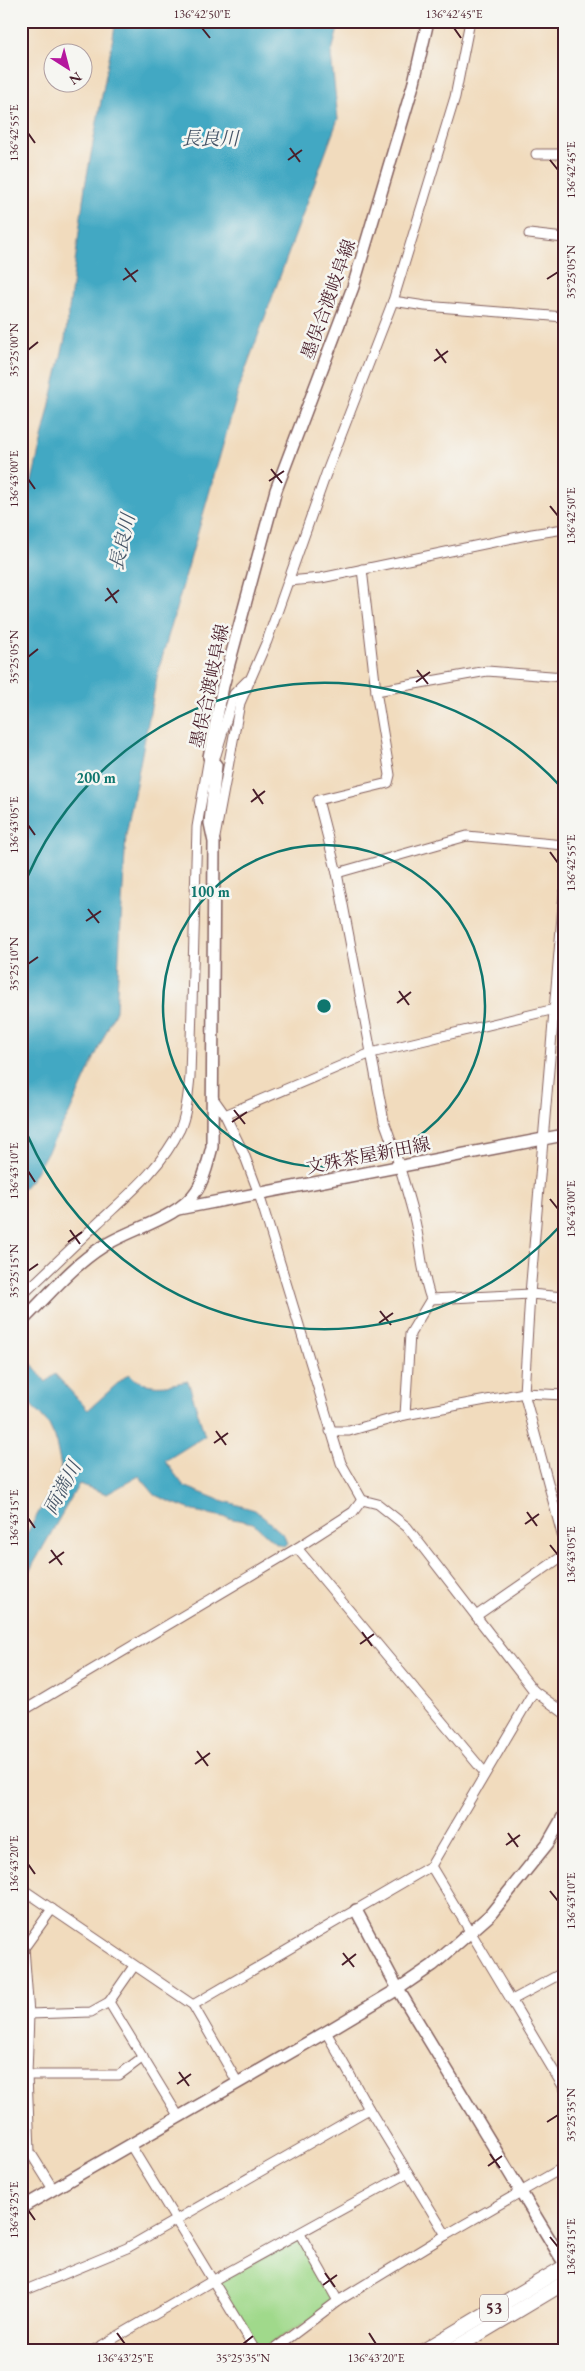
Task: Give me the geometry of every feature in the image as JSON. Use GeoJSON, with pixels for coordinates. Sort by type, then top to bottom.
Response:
{"type":"FeatureCollection","features":[{"type":"Feature","properties":{"kind":"main road","name":"墨俣合渡岐阜線"},"geometry":{"type":"LineString","coordinates":[[21,1322],[68,1275],[101,1247],[178,1209],[197,1190],[206,1168],[212,1147],[214,842],[210,824],[216,765],[209,757],[223,686],[276,490],[353,287],[414,82],[428,21]]}},
{"type":"Feature","properties":{"kind":"main road","name":"文殊茶屋新田線"},"geometry":{"type":"LineString","coordinates":[[178,1209],[400,1168],[564,1135]]}},
{"type":"Feature","properties":{"kind":"main road"},"geometry":{"type":"LineString","coordinates":[[21,2208],[326,2032],[398,1989],[433,1965],[490,1915],[548,1843],[564,1815]]}},
{"type":"Feature","properties":{"kind":"main road"},"geometry":{"type":"LineString","coordinates":[[356,1910],[398,1989],[564,2264]]}},
{"type":"Feature","properties":{"kind":"main road","name":"53"},"geometry":{"type":"LineString","coordinates":[[425,2350],[564,2264]]}},
{"type":"Feature","properties":{"kind":"main road","name":"53"},"geometry":{"type":"LineString","coordinates":[[452,2350],[564,2283]]}},
{"type":"Feature","properties":{"kind":"street"},"geometry":{"type":"LineString","coordinates":[[214,842],[240,703],[289,581],[326,474],[393,301],[454,97],[470,21]]}},
{"type":"Feature","properties":{"kind":"street"},"geometry":{"type":"LineString","coordinates":[[536,154],[564,154]]}},
{"type":"Feature","properties":{"kind":"street"},"geometry":{"type":"LineString","coordinates":[[530,234],[564,238]]}},
{"type":"Feature","properties":{"kind":"street"},"geometry":{"type":"LineString","coordinates":[[393,301],[425,306],[564,317]]}},
{"type":"Feature","properties":{"kind":"street"},"geometry":{"type":"LineString","coordinates":[[289,581],[321,578],[564,529]]}},
{"type":"Feature","properties":{"kind":"street"},"geometry":{"type":"LineString","coordinates":[[362,569],[376,691],[390,776],[388,783],[318,800],[337,873],[384,1121],[414,1218],[425,1283],[431,1299]]}},
{"type":"Feature","properties":{"kind":"street"},"geometry":{"type":"LineString","coordinates":[[376,691],[487,671],[564,677]]}},
{"type":"Feature","properties":{"kind":"street"},"geometry":{"type":"LineString","coordinates":[[21,1296],[99,1222],[130,1196],[151,1172],[180,1128],[186,1107],[190,1077],[197,827],[209,757],[216,755],[234,694],[251,678]]}},
{"type":"Feature","properties":{"kind":"street"},"geometry":{"type":"LineString","coordinates":[[337,873],[467,836],[564,845]]}},
{"type":"Feature","properties":{"kind":"street"},"geometry":{"type":"LineString","coordinates":[[564,893],[542,1138],[524,1393],[564,1542]]}},
{"type":"Feature","properties":{"kind":"street"},"geometry":{"type":"LineString","coordinates":[[225,1115],[371,1053],[555,1009]]}},
{"type":"Feature","properties":{"kind":"street"},"geometry":{"type":"LineString","coordinates":[[212,1098],[225,1115],[244,1154],[259,1194],[340,1463],[362,1500],[378,1504],[407,1528],[534,1691],[564,1713]]}},
{"type":"Feature","properties":{"kind":"street"},"geometry":{"type":"LineString","coordinates":[[431,1299],[530,1294],[564,1297]]}},
{"type":"Feature","properties":{"kind":"street"},"geometry":{"type":"LineString","coordinates":[[404,1415],[410,1334],[431,1299]]}},
{"type":"Feature","properties":{"kind":"street"},"geometry":{"type":"LineString","coordinates":[[330,1431],[349,1431],[404,1415],[524,1393],[564,1395]]}},
{"type":"Feature","properties":{"kind":"street"},"geometry":{"type":"LineString","coordinates":[[21,1712],[297,1548],[353,1512],[362,1500]]}},
{"type":"Feature","properties":{"kind":"street"},"geometry":{"type":"LineString","coordinates":[[297,1548],[485,1773]]}},
{"type":"Feature","properties":{"kind":"street"},"geometry":{"type":"LineString","coordinates":[[476,1616],[564,1555]]}},
{"type":"Feature","properties":{"kind":"street"},"geometry":{"type":"LineString","coordinates":[[193,2005],[431,1866],[534,1691]]}},
{"type":"Feature","properties":{"kind":"street"},"geometry":{"type":"LineString","coordinates":[[431,1866],[455,1903],[564,2088]]}},
{"type":"Feature","properties":{"kind":"street"},"geometry":{"type":"LineString","coordinates":[[21,1888],[193,2005],[238,2083]]}},
{"type":"Feature","properties":{"kind":"street"},"geometry":{"type":"LineString","coordinates":[[52,1909],[23,1948],[26,2151],[53,2189]]}},
{"type":"Feature","properties":{"kind":"street"},"geometry":{"type":"LineString","coordinates":[[25,2012],[90,2012],[109,2002],[134,1966]]}},
{"type":"Feature","properties":{"kind":"street"},"geometry":{"type":"LineString","coordinates":[[512,2000],[564,1972]]}},
{"type":"Feature","properties":{"kind":"street"},"geometry":{"type":"LineString","coordinates":[[109,2002],[179,2117]]}},
{"type":"Feature","properties":{"kind":"street"},"geometry":{"type":"LineString","coordinates":[[326,2032],[368,2109],[446,2236]]}},
{"type":"Feature","properties":{"kind":"street"},"geometry":{"type":"LineString","coordinates":[[24,2075],[119,2075],[143,2057]]}},
{"type":"Feature","properties":{"kind":"street"},"geometry":{"type":"LineString","coordinates":[[21,2292],[127,2248],[368,2109]]}},
{"type":"Feature","properties":{"kind":"street"},"geometry":{"type":"LineString","coordinates":[[131,2146],[256,2350]]}},
{"type":"Feature","properties":{"kind":"street"},"geometry":{"type":"LineString","coordinates":[[273,2350],[338,2301],[564,2167]]}},
{"type":"Feature","properties":{"kind":"street"},"geometry":{"type":"LineString","coordinates":[[94,2350],[212,2281],[408,2173]]}},
{"type":"Feature","properties":{"kind":"street"},"geometry":{"type":"LineString","coordinates":[[300,2234],[338,2301]]}},
{"type":"Feature","properties":{"kind":"green space"},"geometry":{"type":"Polygon","coordinates":[[[299,2237],[336,2304],[260,2350],[255,2350],[219,2282],[299,2237]]]}},
{"type":"Feature","properties":{"kind":"water","name":"長良川"},"geometry":{"type":"Polygon","coordinates":[[[116,21],[340,21],[331,55],[338,119],[241,382],[158,672],[126,835],[116,1010],[69,1114],[33,1177],[21,1191],[21,528],[65,339],[85,186],[116,21]]]}},
{"type":"Feature","properties":{"kind":"water","name":"両満川"},"geometry":{"type":"Polygon","coordinates":[[[25,1355],[46,1382],[55,1374],[88,1410],[128,1374],[149,1385],[164,1385],[188,1381],[205,1436],[165,1461],[184,1486],[217,1499],[255,1510],[284,1535],[287,1544],[283,1546],[274,1542],[253,1523],[194,1511],[168,1501],[155,1495],[139,1476],[107,1494],[79,1484],[21,1586],[21,1544],[56,1481],[61,1467],[55,1438],[49,1425],[21,1394],[21,1359],[25,1355]]]}}]}
